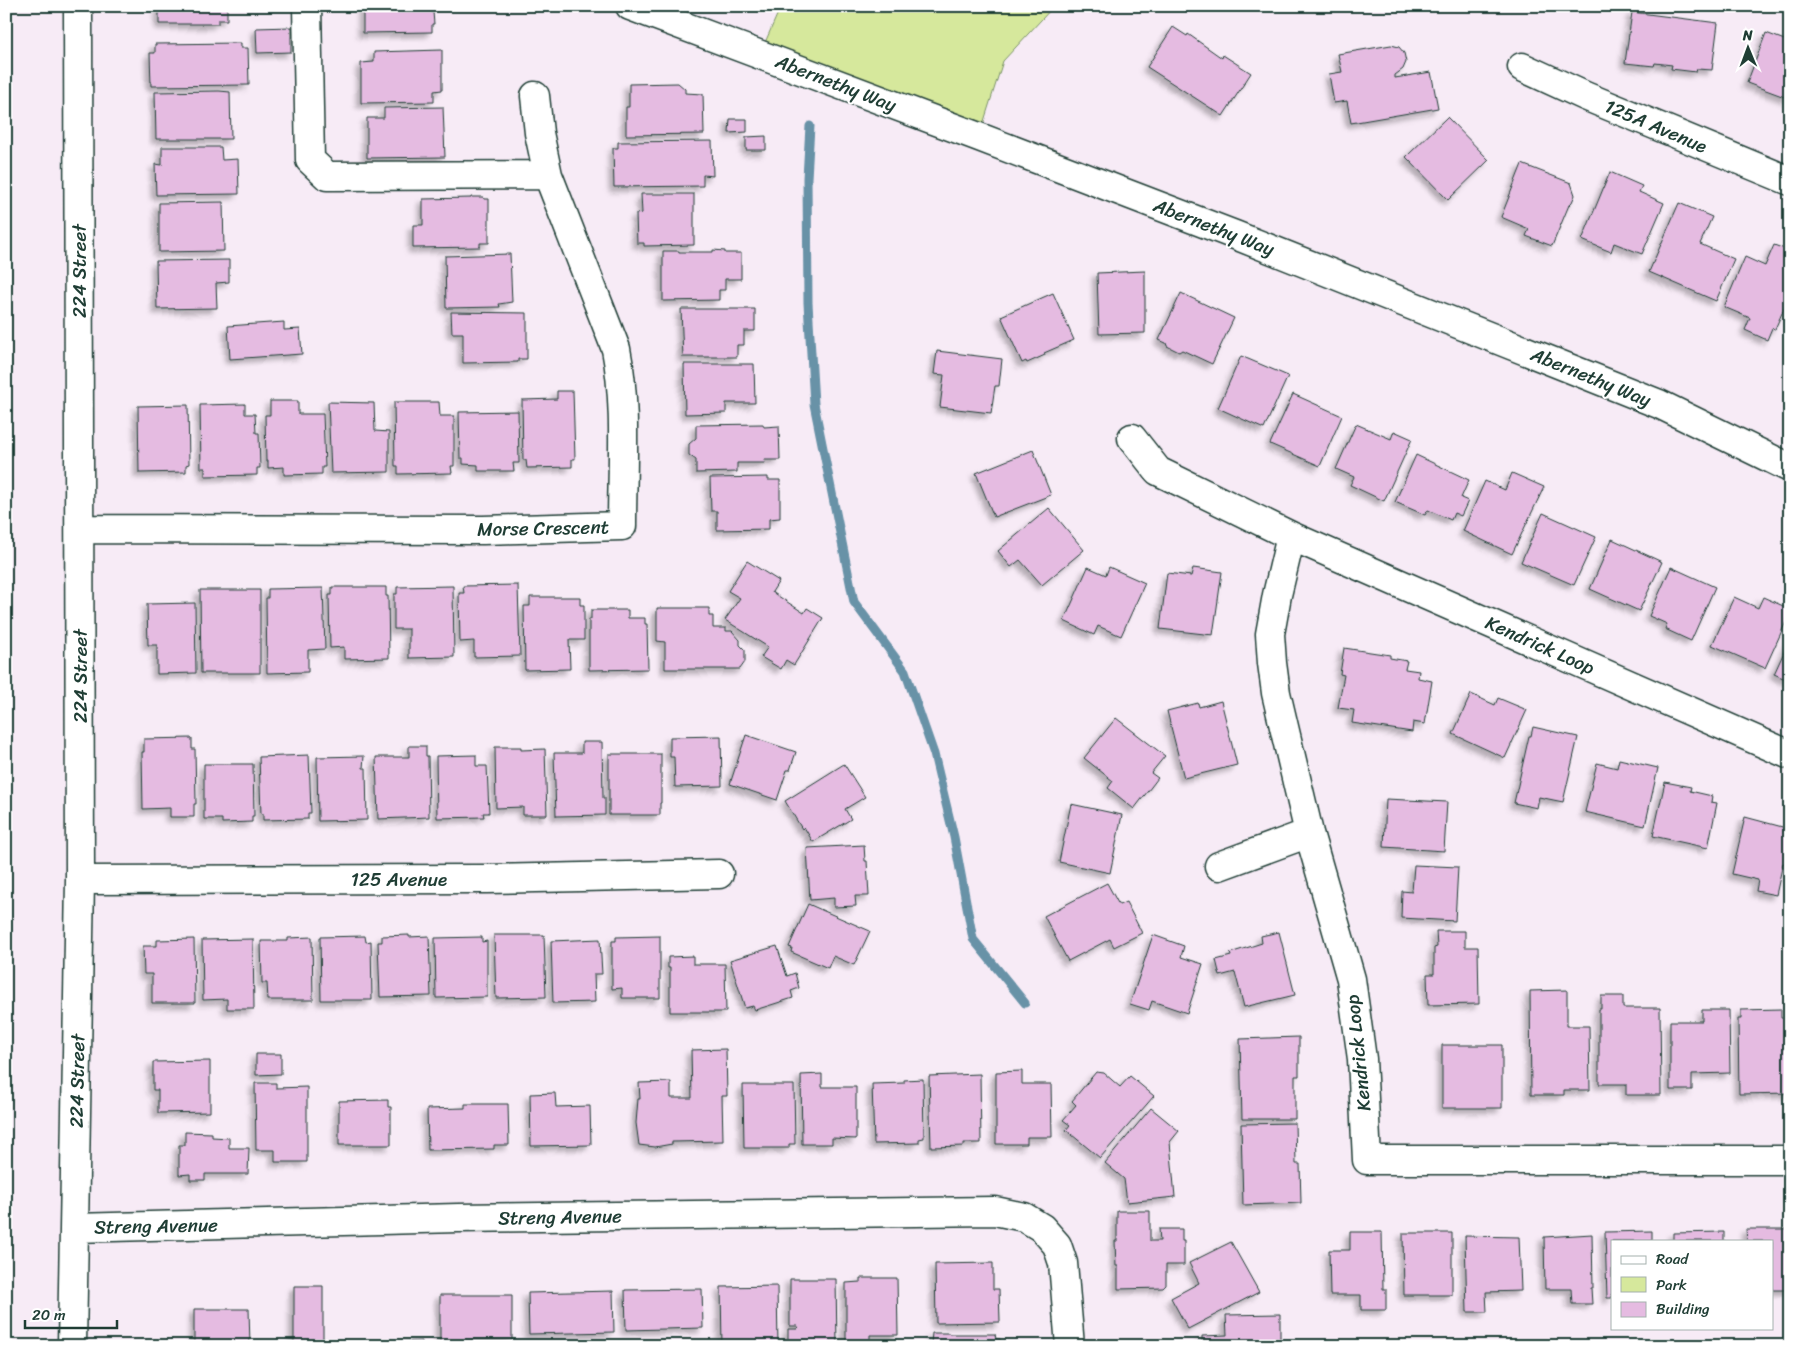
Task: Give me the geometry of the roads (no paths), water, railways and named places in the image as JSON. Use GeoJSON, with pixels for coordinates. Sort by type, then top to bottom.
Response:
{"type":"FeatureCollection","features":[{"type":"Feature","properties":{"kind":"street","name":"224 Street"},"geometry":{"type":"LineString","coordinates":[[72,1346],[80,880],[78,6]]}},
{"type":"Feature","properties":{"kind":"street"},"geometry":{"type":"LineString","coordinates":[[307,6],[310,160],[327,176],[548,175]]}},
{"type":"Feature","properties":{"kind":"street","name":"Abernethy Way"},"geometry":{"type":"LineString","coordinates":[[630,6],[953,126],[1207,224],[1622,389],[1659,404],[1790,468]]}},
{"type":"Feature","properties":{"kind":"street","name":"125A Avenue"},"geometry":{"type":"LineString","coordinates":[[1522,67],[1585,96],[1790,181]]}},
{"type":"Feature","properties":{"kind":"street","name":"Morse Crescent"},"geometry":{"type":"LineString","coordinates":[[80,529],[483,530],[622,526],[622,392],[616,348],[548,175],[539,134],[535,96]]}},
{"type":"Feature","properties":{"kind":"street","name":"Kendrick Loop"},"geometry":{"type":"LineString","coordinates":[[1132,438],[1158,471],[1291,536],[1790,755]]}},
{"type":"Feature","properties":{"kind":"street","name":"Kendrick Loop"},"geometry":{"type":"LineString","coordinates":[[1291,536],[1277,594],[1270,634],[1272,663],[1276,693],[1309,833],[1350,979],[1362,1059],[1367,1160],[1790,1160]]}},
{"type":"Feature","properties":{"kind":"street"},"geometry":{"type":"LineString","coordinates":[[1219,866],[1309,833]]}},
{"type":"Feature","properties":{"kind":"street","name":"125 Avenue"},"geometry":{"type":"LineString","coordinates":[[80,880],[487,879],[719,874]]}},
{"type":"Feature","properties":{"kind":"street","name":"Streng Avenue"},"geometry":{"type":"LineString","coordinates":[[75,1228],[458,1218],[995,1211],[1024,1217],[1042,1228],[1057,1245],[1063,1264],[1070,1346]]}},
{"type":"Feature","properties":{"kind":"waterway"},"geometry":{"type":"LineString","coordinates":[[810,126],[807,178],[808,303],[814,404],[854,602],[905,671],[934,754],[954,837],[973,939],[1025,1003]]}}]}
